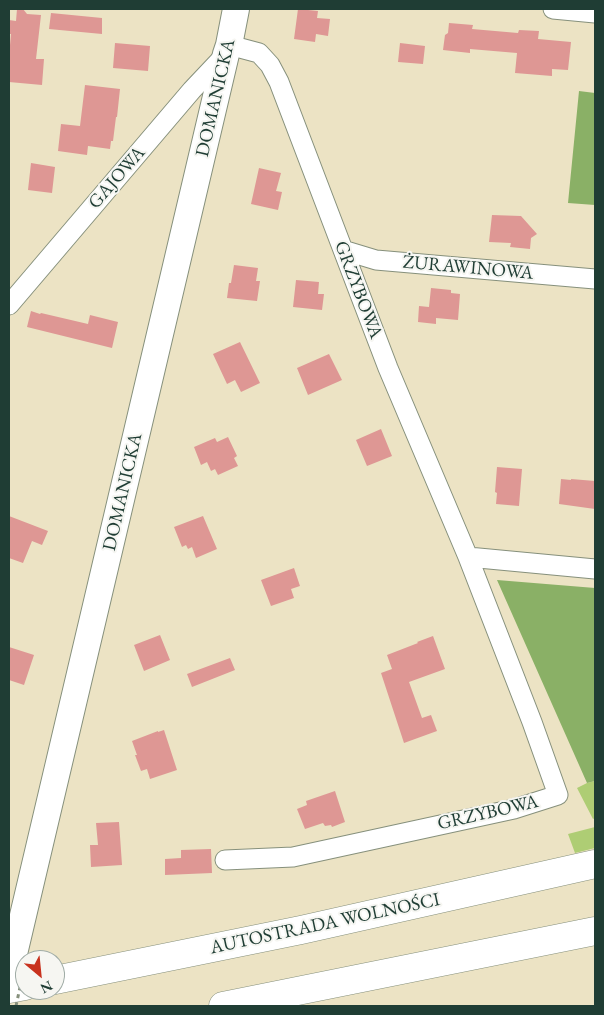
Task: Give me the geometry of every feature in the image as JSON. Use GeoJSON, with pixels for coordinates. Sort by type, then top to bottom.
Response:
{"type":"FeatureCollection","features":[{"type":"Feature","properties":{"kind":"highway","name":"AUTOSTRADA WOLNOŚCI"},"geometry":{"type":"LineString","coordinates":[[65,978],[301,930],[595,864]]}},
{"type":"Feature","properties":{"kind":"highway"},"geometry":{"type":"LineString","coordinates":[[224,1006],[595,931]]}},
{"type":"Feature","properties":{"kind":"street","name":"DOMANICKA"},"geometry":{"type":"LineString","coordinates":[[21,950],[236,9]]}},
{"type":"Feature","properties":{"kind":"street"},"geometry":{"type":"LineString","coordinates":[[553,9],[595,13]]}},
{"type":"Feature","properties":{"kind":"street","name":"GRZYBOWA"},"geometry":{"type":"LineString","coordinates":[[225,860],[293,857],[514,809],[558,795],[532,722],[468,557],[388,368],[279,82],[270,64],[259,52],[228,50]]}},
{"type":"Feature","properties":{"kind":"street","name":"GAJOWA"},"geometry":{"type":"LineString","coordinates":[[9,304],[228,50]]}},
{"type":"Feature","properties":{"kind":"street","name":"ŻURAWINOWA"},"geometry":{"type":"LineString","coordinates":[[343,250],[376,260],[595,279]]}},
{"type":"Feature","properties":{"kind":"street"},"geometry":{"type":"LineString","coordinates":[[468,557],[595,569]]}},
{"type":"Feature","properties":{"kind":"street","name":"DOMANICKA"},"geometry":{"type":"LineString","coordinates":[[9,974],[15,963]]}},
{"type":"Feature","properties":{"kind":"green space"},"geometry":{"type":"Polygon","coordinates":[[[579,91],[595,93],[595,205],[568,203],[579,91]]]}},
{"type":"Feature","properties":{"kind":"green space"},"geometry":{"type":"Polygon","coordinates":[[[497,580],[595,588],[595,781],[587,783],[497,580]]]}},
{"type":"Feature","properties":{"kind":"green space"},"geometry":{"type":"Polygon","coordinates":[[[595,781],[595,818],[593,819],[577,788],[595,781]]]}},
{"type":"Feature","properties":{"kind":"green space"},"geometry":{"type":"Polygon","coordinates":[[[595,827],[595,848],[575,853],[568,834],[595,827]]]}},
{"type":"Feature","properties":{"kind":"building"},"geometry":{"type":"Polygon","coordinates":[[[17,9],[23,9],[27,14],[41,15],[36,59],[44,59],[42,85],[9,82],[11,34],[9,34],[9,20],[16,21],[17,9]]]}},
{"type":"Feature","properties":{"kind":"building"},"geometry":{"type":"Polygon","coordinates":[[[298,9],[318,11],[317,18],[330,19],[328,36],[316,34],[315,42],[294,39],[298,9]]]}},
{"type":"Feature","properties":{"kind":"building"},"geometry":{"type":"Polygon","coordinates":[[[51,13],[102,18],[102,34],[49,29],[51,13]]]}},
{"type":"Feature","properties":{"kind":"building"},"geometry":{"type":"Polygon","coordinates":[[[449,23],[473,25],[472,29],[518,33],[519,30],[539,31],[538,39],[571,42],[568,70],[552,69],[552,76],[515,73],[517,53],[470,49],[470,53],[443,50],[449,23]]]}},
{"type":"Feature","properties":{"kind":"building"},"geometry":{"type":"Polygon","coordinates":[[[115,43],[150,46],[148,71],[113,68],[115,43]]]}},
{"type":"Feature","properties":{"kind":"building"},"geometry":{"type":"Polygon","coordinates":[[[400,43],[425,46],[423,64],[398,62],[400,43]]]}},
{"type":"Feature","properties":{"kind":"building"},"geometry":{"type":"Polygon","coordinates":[[[85,85],[120,89],[113,141],[111,141],[110,149],[88,146],[87,155],[58,151],[61,124],[80,126],[85,85]]]}},
{"type":"Feature","properties":{"kind":"building"},"geometry":{"type":"Polygon","coordinates":[[[31,163],[55,167],[52,193],[28,190],[31,163]]]}},
{"type":"Feature","properties":{"kind":"building"},"geometry":{"type":"Polygon","coordinates":[[[259,168],[281,173],[276,191],[282,192],[278,210],[251,204],[259,168]]]}},
{"type":"Feature","properties":{"kind":"building"},"geometry":{"type":"Polygon","coordinates":[[[492,215],[521,216],[537,234],[531,238],[530,249],[510,247],[511,243],[489,242],[492,215]]]}},
{"type":"Feature","properties":{"kind":"building"},"geometry":{"type":"Polygon","coordinates":[[[234,265],[258,268],[256,281],[260,281],[257,301],[227,298],[234,265]]]}},
{"type":"Feature","properties":{"kind":"building"},"geometry":{"type":"Polygon","coordinates":[[[296,280],[319,282],[318,294],[324,294],[322,310],[293,307],[296,280]]]}},
{"type":"Feature","properties":{"kind":"building"},"geometry":{"type":"Polygon","coordinates":[[[431,288],[451,290],[451,293],[460,294],[458,320],[436,318],[436,324],[418,322],[419,306],[429,307],[431,288]]]}},
{"type":"Feature","properties":{"kind":"building"},"geometry":{"type":"Polygon","coordinates":[[[31,311],[88,324],[90,315],[118,322],[112,348],[27,327],[31,311]]]}},
{"type":"Feature","properties":{"kind":"building"},"geometry":{"type":"Polygon","coordinates":[[[240,342],[260,383],[241,392],[235,380],[227,384],[213,354],[240,342]]]}},
{"type":"Feature","properties":{"kind":"building"},"geometry":{"type":"Polygon","coordinates":[[[329,354],[342,380],[308,395],[297,368],[329,354]]]}},
{"type":"Feature","properties":{"kind":"building"},"geometry":{"type":"Polygon","coordinates":[[[381,429],[392,456],[367,466],[356,440],[381,429]]]}},
{"type":"Feature","properties":{"kind":"building"},"geometry":{"type":"Polygon","coordinates":[[[228,437],[237,456],[234,458],[238,466],[218,475],[215,469],[211,471],[207,462],[201,465],[194,447],[215,438],[217,442],[228,437]]]}},
{"type":"Feature","properties":{"kind":"building"},"geometry":{"type":"Polygon","coordinates":[[[497,467],[522,469],[519,506],[496,504],[497,467]]]}},
{"type":"Feature","properties":{"kind":"building"},"geometry":{"type":"Polygon","coordinates":[[[561,479],[595,481],[595,509],[559,504],[561,479]]]}},
{"type":"Feature","properties":{"kind":"building"},"geometry":{"type":"Polygon","coordinates":[[[9,516],[48,531],[42,545],[32,541],[23,563],[9,558],[9,516]]]}},
{"type":"Feature","properties":{"kind":"building"},"geometry":{"type":"Polygon","coordinates":[[[203,516],[217,549],[196,558],[192,547],[188,549],[186,545],[182,547],[174,527],[203,516]]]}},
{"type":"Feature","properties":{"kind":"building"},"geometry":{"type":"Polygon","coordinates":[[[294,568],[300,586],[291,589],[294,598],[271,606],[261,580],[294,568]]]}},
{"type":"Feature","properties":{"kind":"building"},"geometry":{"type":"Polygon","coordinates":[[[160,635],[170,660],[144,671],[134,645],[160,635]]]}},
{"type":"Feature","properties":{"kind":"building"},"geometry":{"type":"Polygon","coordinates":[[[433,636],[445,669],[409,682],[422,718],[431,715],[437,731],[404,743],[381,673],[392,669],[387,655],[433,636]]]}},
{"type":"Feature","properties":{"kind":"building"},"geometry":{"type":"Polygon","coordinates":[[[9,647],[34,655],[24,685],[9,680],[9,647]]]}},
{"type":"Feature","properties":{"kind":"building"},"geometry":{"type":"Polygon","coordinates":[[[230,658],[235,670],[192,687],[187,674],[230,658]]]}},
{"type":"Feature","properties":{"kind":"building"},"geometry":{"type":"Polygon","coordinates":[[[164,730],[177,770],[150,779],[147,769],[141,771],[132,741],[164,730]]]}},
{"type":"Feature","properties":{"kind":"building"},"geometry":{"type":"Polygon","coordinates":[[[335,791],[345,822],[332,827],[331,825],[325,826],[323,823],[305,829],[297,809],[307,805],[306,801],[335,791]]]}},
{"type":"Feature","properties":{"kind":"building"},"geometry":{"type":"Polygon","coordinates":[[[119,822],[122,865],[91,867],[90,845],[98,845],[96,823],[119,822]]]}},
{"type":"Feature","properties":{"kind":"building"},"geometry":{"type":"Polygon","coordinates":[[[211,849],[212,873],[165,875],[165,859],[181,858],[181,850],[211,849]]]}}]}
